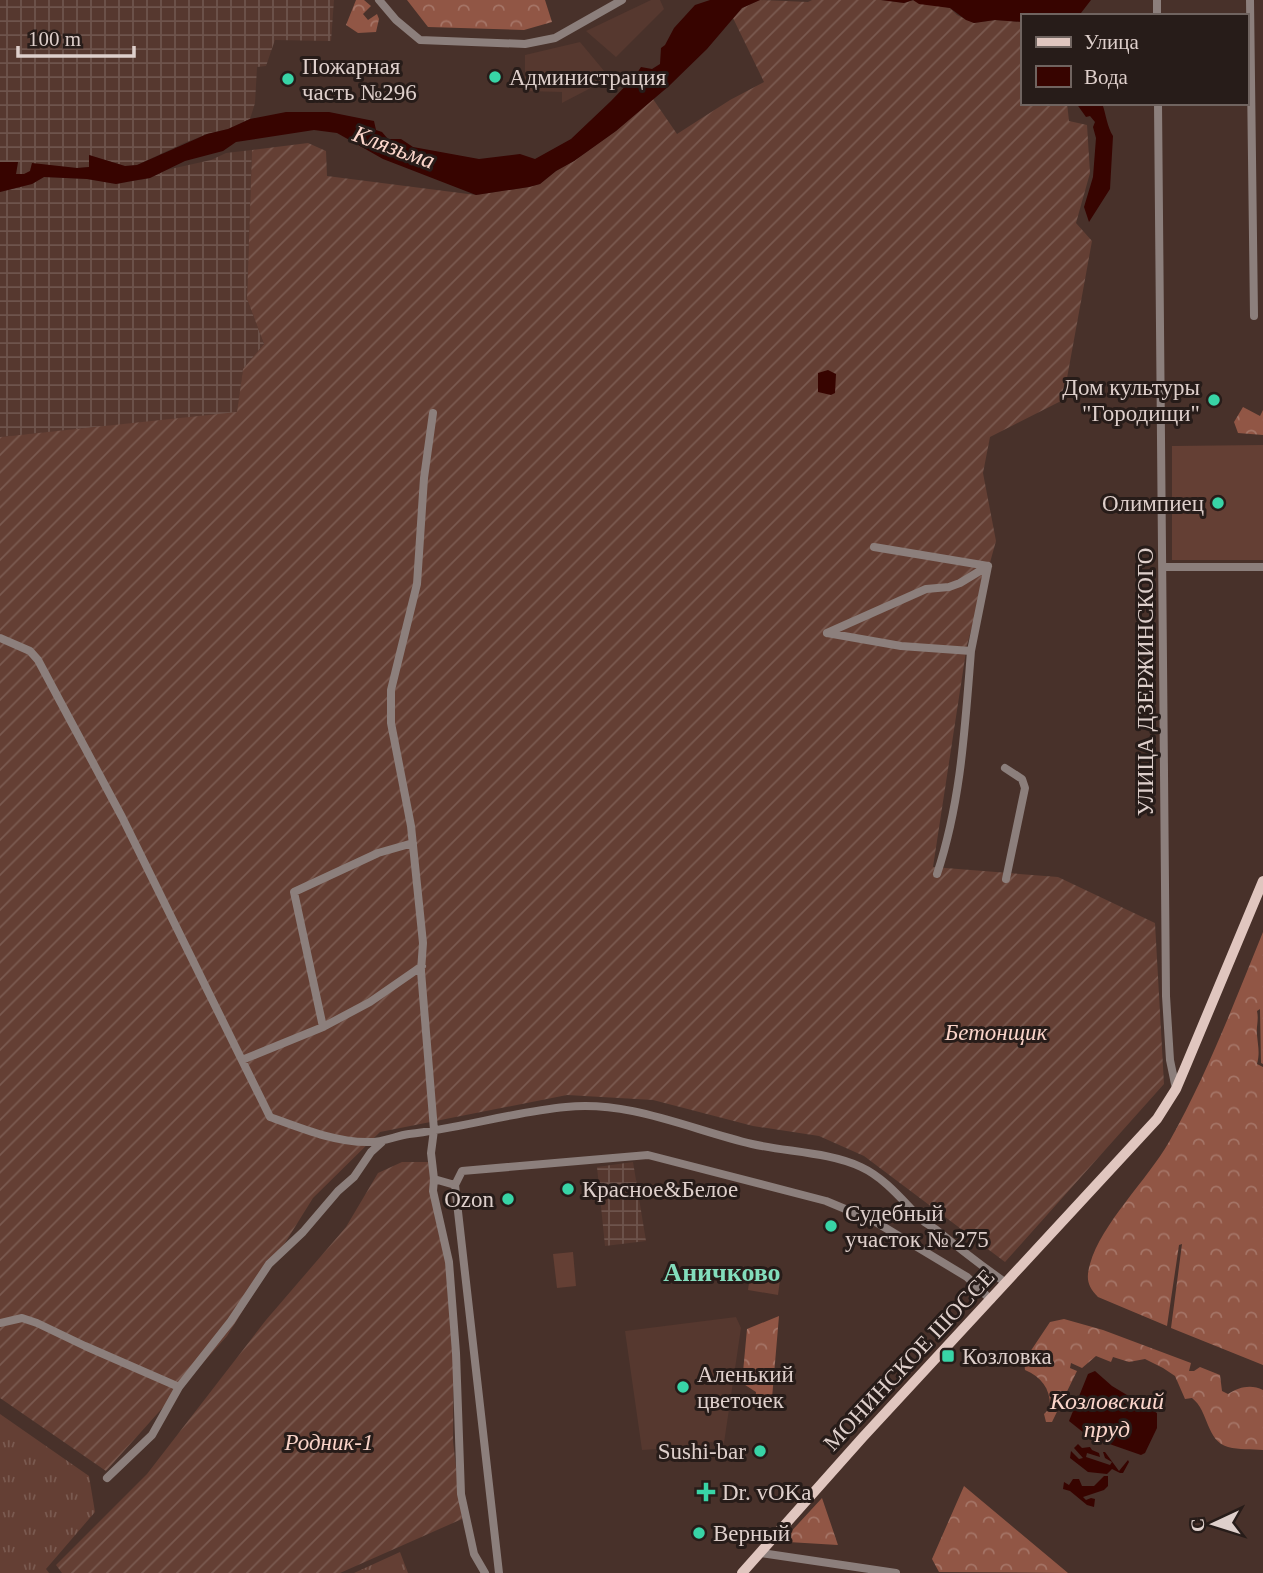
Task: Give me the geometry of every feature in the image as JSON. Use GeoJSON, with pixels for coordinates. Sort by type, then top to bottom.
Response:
{"type":"FeatureCollection","features":[{"type":"Feature","properties":{"kind":"main road","name":"МОНИНСКОЕ ШОССЕ"},"geometry":{"type":"LineString","coordinates":[[742,1573],[863,1437],[1157,1119],[1188,1063],[1263,881]]}},
{"type":"Feature","properties":{"kind":"street"},"geometry":{"type":"LineString","coordinates":[[379,0],[396,20],[420,40],[525,44],[555,38],[622,0]]}},
{"type":"Feature","properties":{"kind":"street"},"geometry":{"type":"LineString","coordinates":[[1250,0],[1254,316]]}},
{"type":"Feature","properties":{"kind":"street","name":"УЛИЦА ДЗЕРЖИНСКОГО"},"geometry":{"type":"LineString","coordinates":[[1158,105],[1166,996],[1169,1048],[1176,1089]]}},
{"type":"Feature","properties":{"kind":"street"},"geometry":{"type":"LineString","coordinates":[[433,413],[423,489],[417,584],[390,706],[413,843],[423,943],[422,966],[434,1130],[431,1153],[433,1191],[450,1262],[461,1494],[474,1555],[485,1573]]}},
{"type":"Feature","properties":{"kind":"street"},"geometry":{"type":"LineString","coordinates":[[874,547],[988,566]]}},
{"type":"Feature","properties":{"kind":"street"},"geometry":{"type":"LineString","coordinates":[[971,651],[901,646],[827,633],[926,589],[960,583],[988,566]]}},
{"type":"Feature","properties":{"kind":"street"},"geometry":{"type":"LineString","coordinates":[[937,874],[949,836],[964,748],[971,651],[988,566]]}},
{"type":"Feature","properties":{"kind":"street"},"geometry":{"type":"LineString","coordinates":[[1164,567],[1263,567]]}},
{"type":"Feature","properties":{"kind":"street"},"geometry":{"type":"LineString","coordinates":[[0,638],[30,651],[38,660],[122,817],[270,1117],[329,1137],[382,1142],[434,1130],[567,1107],[608,1107],[755,1145],[802,1151],[860,1166],[909,1205],[922,1221],[1006,1283]]}},
{"type":"Feature","properties":{"kind":"street"},"geometry":{"type":"LineString","coordinates":[[1005,768],[1022,779],[1025,788],[1006,879]]}},
{"type":"Feature","properties":{"kind":"street"},"geometry":{"type":"LineString","coordinates":[[323,1027],[294,892],[378,853],[413,843]]}},
{"type":"Feature","properties":{"kind":"street"},"geometry":{"type":"LineString","coordinates":[[242,1060],[323,1027],[370,1002],[422,966]]}},
{"type":"Feature","properties":{"kind":"street"},"geometry":{"type":"LineString","coordinates":[[1169,1048],[1175,1062],[1179,1065],[1188,1063]]}},
{"type":"Feature","properties":{"kind":"street"},"geometry":{"type":"LineString","coordinates":[[107,1478],[152,1435],[178,1387],[231,1321],[270,1264],[354,1177],[371,1152],[382,1142]]}},
{"type":"Feature","properties":{"kind":"street"},"geometry":{"type":"LineString","coordinates":[[499,1573],[455,1185],[462,1171],[648,1155],[827,1200],[874,1221],[967,1277],[991,1300]]}},
{"type":"Feature","properties":{"kind":"street"},"geometry":{"type":"LineString","coordinates":[[434,1180],[455,1185]]}},
{"type":"Feature","properties":{"kind":"street"},"geometry":{"type":"LineString","coordinates":[[0,1322],[22,1318],[37,1323],[178,1387]]}},
{"type":"Feature","properties":{"kind":"street"},"geometry":{"type":"LineString","coordinates":[[761,1553],[896,1573]]}},
{"type":"Feature","properties":{"kind":"shaded area"},"geometry":{"type":"Polygon","coordinates":[[[0,0],[334,0],[331,41],[275,40],[266,66],[257,67],[255,103],[250,119],[184,143],[137,165],[125,166],[89,155],[89,167],[32,164],[30,171],[24,175],[16,174],[18,162],[0,162],[0,0]]]}},
{"type":"Feature","properties":{"kind":"shaded area"},"geometry":{"type":"Polygon","coordinates":[[[651,0],[660,0],[664,9],[616,57],[586,31],[651,0]]]}},
{"type":"Feature","properties":{"kind":"shaded area"},"geometry":{"type":"Polygon","coordinates":[[[580,42],[610,78],[562,103],[562,92],[525,91],[525,55],[580,42]]]}},
{"type":"Feature","properties":{"kind":"shaded area"},"geometry":{"type":"Polygon","coordinates":[[[252,150],[247,299],[264,344],[243,369],[237,413],[0,437],[0,192],[32,184],[44,177],[87,179],[116,184],[150,178],[166,170],[211,160],[226,153],[252,150]]]}},
{"type":"Feature","properties":{"kind":"shaded area"},"geometry":{"type":"Polygon","coordinates":[[[633,1162],[646,1241],[605,1246],[597,1167],[633,1162]]]}},
{"type":"Feature","properties":{"kind":"shaded area","name":"Аленький цветочек"},"geometry":{"type":"Polygon","coordinates":[[[736,1317],[741,1328],[724,1443],[708,1442],[704,1446],[642,1450],[625,1331],[736,1317]]]}},
{"type":"Feature","properties":{"kind":"green space"},"geometry":{"type":"Polygon","coordinates":[[[356,0],[364,0],[371,6],[363,14],[368,20],[377,14],[379,19],[376,32],[358,33],[346,25],[356,0]]]}},
{"type":"Feature","properties":{"kind":"green space"},"geometry":{"type":"Polygon","coordinates":[[[407,0],[545,0],[552,22],[524,30],[428,27],[407,0]]]}},
{"type":"Feature","properties":{"kind":"green space","name":"Бетонщик"},"geometry":{"type":"Polygon","coordinates":[[[760,0],[881,0],[904,3],[914,0],[950,8],[957,15],[974,23],[995,20],[1021,22],[1021,105],[1067,105],[1069,121],[1087,125],[1090,173],[1076,223],[1092,241],[1063,400],[990,437],[983,473],[996,541],[967,645],[933,867],[1058,877],[1155,923],[1164,1084],[1005,1262],[864,1156],[819,1136],[753,1126],[653,1100],[567,1095],[380,1132],[313,1198],[227,1336],[106,1471],[0,1398],[0,437],[237,412],[243,369],[264,344],[247,299],[252,150],[308,143],[326,151],[327,176],[476,195],[540,184],[616,131],[653,99],[677,134],[764,82],[733,18],[742,8],[760,0]]]}},
{"type":"Feature","properties":{"kind":"green space"},"geometry":{"type":"Polygon","coordinates":[[[1243,407],[1260,416],[1263,410],[1263,435],[1238,433],[1234,422],[1243,407]]]}},
{"type":"Feature","properties":{"kind":"green space","name":"Олимпиец"},"geometry":{"type":"Polygon","coordinates":[[[1263,445],[1263,560],[1172,560],[1172,446],[1263,445]]]}},
{"type":"Feature","properties":{"kind":"green space"},"geometry":{"type":"Polygon","coordinates":[[[1263,932],[1263,1064],[1260,1009],[1257,1011],[1257,1064],[1263,1067],[1263,1365],[1171,1328],[1182,1244],[1179,1245],[1167,1326],[1098,1297],[1088,1278],[1090,1264],[1104,1233],[1160,1156],[1183,1117],[1263,932]]]}},
{"type":"Feature","properties":{"kind":"green space","name":"Родник-1"},"geometry":{"type":"Polygon","coordinates":[[[402,1162],[428,1162],[454,1281],[453,1441],[462,1519],[340,1573],[62,1573],[56,1565],[147,1474],[266,1320],[346,1227],[378,1173],[402,1162]]]}},
{"type":"Feature","properties":{"kind":"green space"},"geometry":{"type":"Polygon","coordinates":[[[573,1252],[576,1286],[557,1288],[553,1254],[573,1252]]]}},
{"type":"Feature","properties":{"kind":"green space"},"geometry":{"type":"Polygon","coordinates":[[[750,1276],[780,1280],[778,1295],[748,1290],[750,1276]]]}},
{"type":"Feature","properties":{"kind":"green space"},"geometry":{"type":"Polygon","coordinates":[[[779,1316],[771,1410],[755,1410],[756,1392],[742,1383],[747,1329],[779,1316]]]}},
{"type":"Feature","properties":{"kind":"green space"},"geometry":{"type":"Polygon","coordinates":[[[1064,1319],[1103,1330],[1191,1363],[1189,1371],[1200,1367],[1220,1375],[1222,1391],[1228,1394],[1245,1387],[1263,1390],[1263,1450],[1232,1448],[1221,1444],[1215,1439],[1198,1404],[1192,1398],[1185,1399],[1175,1376],[1145,1359],[1129,1362],[1113,1357],[1111,1362],[1096,1356],[1082,1368],[1071,1363],[1070,1368],[1077,1371],[1052,1422],[1046,1422],[1044,1414],[1050,1408],[1047,1390],[1041,1380],[1025,1370],[1024,1361],[1050,1322],[1064,1319]]]}},
{"type":"Feature","properties":{"kind":"green space"},"geometry":{"type":"Polygon","coordinates":[[[0,1414],[89,1476],[95,1512],[46,1569],[49,1573],[0,1573],[0,1414]]]}},
{"type":"Feature","properties":{"kind":"green space"},"geometry":{"type":"Polygon","coordinates":[[[964,1486],[1068,1573],[939,1572],[932,1559],[964,1486]]]}},
{"type":"Feature","properties":{"kind":"green space"},"geometry":{"type":"Polygon","coordinates":[[[822,1498],[838,1545],[788,1542],[787,1536],[822,1498]]]}},
{"type":"Feature","properties":{"kind":"green space"},"geometry":{"type":"Polygon","coordinates":[[[400,1552],[408,1573],[354,1573],[400,1552]]]}},
{"type":"Feature","properties":{"kind":"water","name":"Клязьма"},"geometry":{"type":"Polygon","coordinates":[[[710,0],[760,0],[742,8],[707,49],[616,131],[540,184],[529,187],[476,195],[383,159],[337,133],[314,130],[236,142],[223,151],[185,161],[150,178],[116,184],[87,179],[44,177],[32,184],[0,192],[0,162],[18,162],[16,174],[30,171],[32,163],[89,167],[89,155],[125,166],[137,165],[207,134],[228,129],[250,119],[286,112],[329,112],[374,121],[376,130],[388,139],[401,139],[413,147],[479,159],[520,154],[535,159],[571,139],[611,101],[641,67],[652,69],[660,64],[661,48],[674,28],[695,5],[710,0]]]}},
{"type":"Feature","properties":{"kind":"water"},"geometry":{"type":"Polygon","coordinates":[[[881,0],[913,0],[904,3],[881,0]]]}},
{"type":"Feature","properties":{"kind":"water"},"geometry":{"type":"Polygon","coordinates":[[[913,0],[1091,0],[1078,14],[1021,14],[1021,22],[995,20],[974,23],[950,8],[919,4],[913,0]]]}},
{"type":"Feature","properties":{"kind":"water"},"geometry":{"type":"Polygon","coordinates":[[[1077,105],[1103,105],[1113,136],[1110,189],[1089,222],[1084,207],[1093,177],[1096,138],[1093,127],[1095,122],[1090,116],[1086,117],[1077,105]]]}},
{"type":"Feature","properties":{"kind":"water"},"geometry":{"type":"Polygon","coordinates":[[[828,370],[836,374],[835,393],[831,395],[818,392],[818,373],[828,370]]]}},
{"type":"Feature","properties":{"kind":"water","name":"Козловский пруд"},"geometry":{"type":"Polygon","coordinates":[[[1095,1371],[1112,1386],[1157,1413],[1157,1428],[1145,1453],[1141,1455],[1098,1440],[1094,1441],[1069,1421],[1088,1374],[1095,1371]]]}},
{"type":"Feature","properties":{"kind":"water"},"geometry":{"type":"Polygon","coordinates":[[[1078,1444],[1082,1448],[1090,1447],[1099,1453],[1100,1457],[1087,1453],[1086,1457],[1110,1465],[1112,1462],[1105,1458],[1105,1452],[1119,1471],[1128,1460],[1129,1462],[1123,1473],[1112,1469],[1107,1474],[1088,1472],[1070,1458],[1071,1451],[1079,1459],[1083,1458],[1074,1448],[1078,1444]]]}},
{"type":"Feature","properties":{"kind":"water"},"geometry":{"type":"Polygon","coordinates":[[[1104,1476],[1108,1476],[1108,1486],[1104,1490],[1083,1497],[1086,1500],[1095,1499],[1094,1507],[1063,1489],[1064,1482],[1069,1485],[1073,1479],[1079,1479],[1082,1486],[1094,1486],[1104,1476]]]}},
{"type":"Feature","properties":{"kind":"place","name":"Администрация"},"geometry":{"type":"Point","coordinates":[495,77]}},
{"type":"Feature","properties":{"kind":"place","name":"Пожарная часть №296"},"geometry":{"type":"Point","coordinates":[288,79]}},
{"type":"Feature","properties":{"kind":"place","name":"Дом культуры \"Городищи\""},"geometry":{"type":"Point","coordinates":[1214,400]}},
{"type":"Feature","properties":{"kind":"place","name":"Олимпиец"},"geometry":{"type":"Point","coordinates":[1218,503]}},
{"type":"Feature","properties":{"kind":"place","name":"Красное&Белое"},"geometry":{"type":"Point","coordinates":[568,1189]}},
{"type":"Feature","properties":{"kind":"place","name":"Ozon"},"geometry":{"type":"Point","coordinates":[508,1199]}},
{"type":"Feature","properties":{"kind":"place","name":"Судебный участок № 275"},"geometry":{"type":"Point","coordinates":[831,1226]}},
{"type":"Feature","properties":{"kind":"place","name":"Козловка"},"geometry":{"type":"Point","coordinates":[948,1356]}},
{"type":"Feature","properties":{"kind":"place","name":"Аленький цветочек"},"geometry":{"type":"Point","coordinates":[683,1387]}},
{"type":"Feature","properties":{"kind":"place","name":"Sushi-bar"},"geometry":{"type":"Point","coordinates":[760,1451]}},
{"type":"Feature","properties":{"kind":"place","name":"Dr. vOKa"},"geometry":{"type":"Point","coordinates":[706,1492]}},
{"type":"Feature","properties":{"kind":"place","name":"Верный"},"geometry":{"type":"Point","coordinates":[699,1533]}},
{"type":"Feature","properties":{"kind":"district","name":"Аничково"},"geometry":{"type":"Point","coordinates":[722,1272]}}]}
